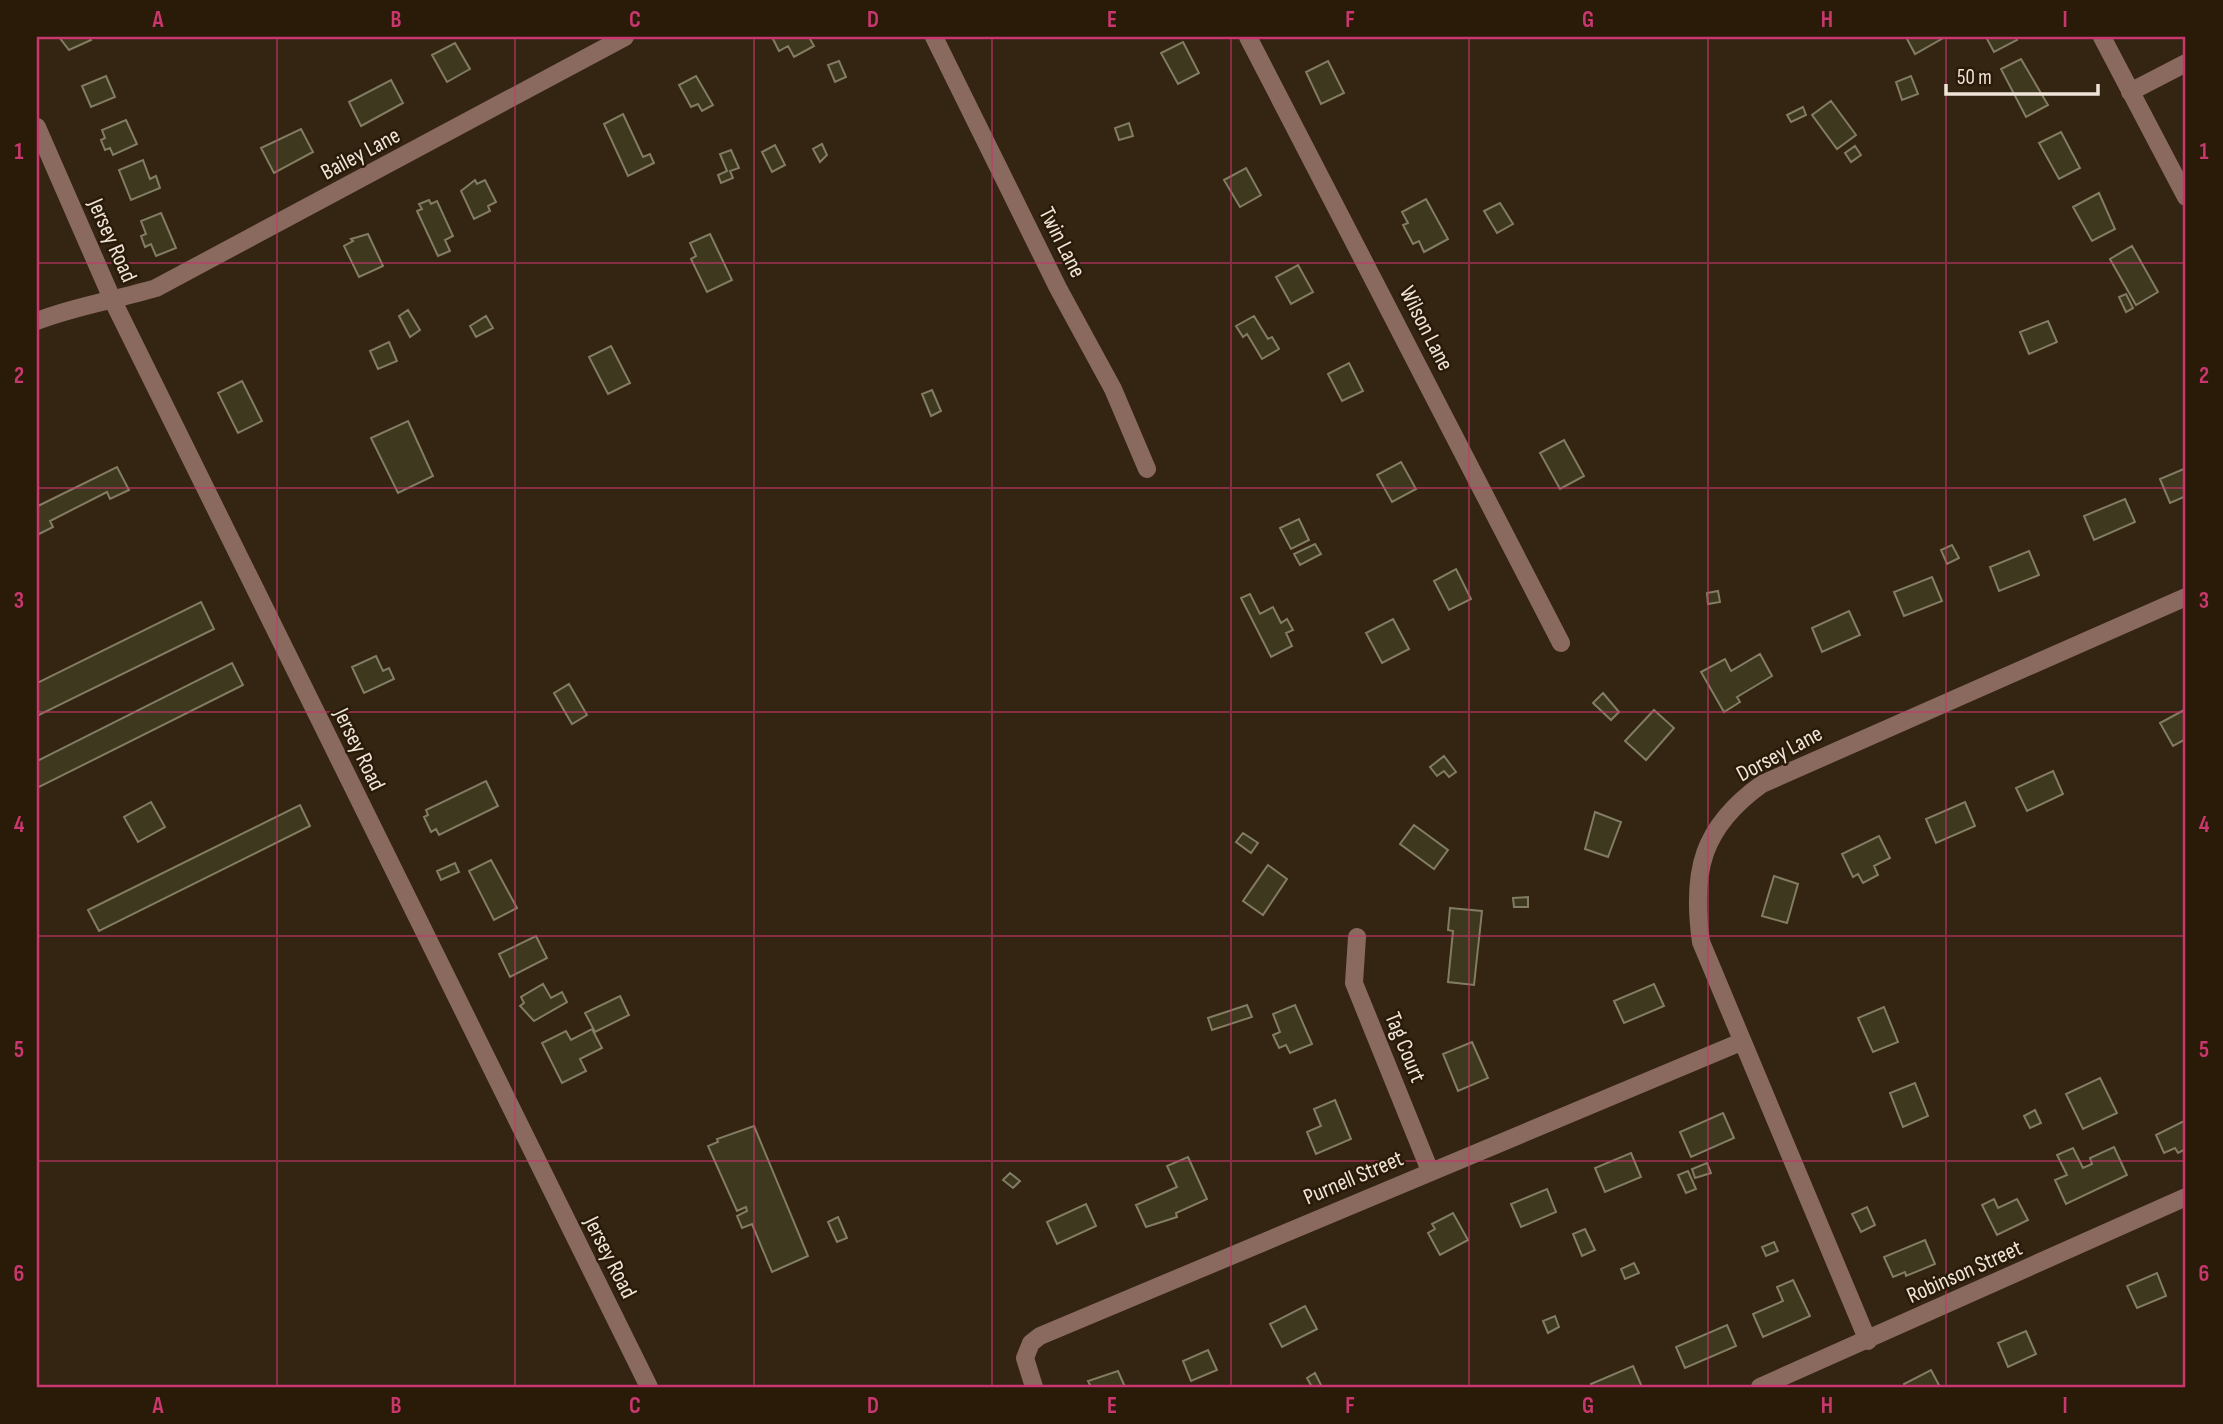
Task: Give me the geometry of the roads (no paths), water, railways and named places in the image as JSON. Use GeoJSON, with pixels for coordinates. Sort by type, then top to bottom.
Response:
{"type":"FeatureCollection","features":[{"type":"Feature","properties":{"kind":"street","name":"Bailey Lane"},"geometry":{"type":"LineString","coordinates":[[37,321],[63,311],[113,301],[156,288],[625,37]]}},
{"type":"Feature","properties":{"kind":"street","name":"Twin Lane"},"geometry":{"type":"LineString","coordinates":[[934,37],[1058,288],[1108,378],[1147,469]]}},
{"type":"Feature","properties":{"kind":"street","name":"Wilson Lane"},"geometry":{"type":"LineString","coordinates":[[1248,37],[1562,643]]}},
{"type":"Feature","properties":{"kind":"street"},"geometry":{"type":"LineString","coordinates":[[2102,37],[2186,197]]}},
{"type":"Feature","properties":{"kind":"street"},"geometry":{"type":"LineString","coordinates":[[2130,92],[2186,63]]}},
{"type":"Feature","properties":{"kind":"street","name":"Jersey Road"},"geometry":{"type":"LineString","coordinates":[[37,127],[113,301],[649,1387]]}},
{"type":"Feature","properties":{"kind":"street","name":"Dorsey Lane"},"geometry":{"type":"LineString","coordinates":[[1868,1341],[1701,942],[1696,888],[1700,864],[1710,839],[1725,817],[1743,798],[1783,774],[2186,597]]}},
{"type":"Feature","properties":{"kind":"street","name":"Tag Court"},"geometry":{"type":"LineString","coordinates":[[1357,937],[1354,983],[1430,1171]]}},
{"type":"Feature","properties":{"kind":"street","name":"Purnell Street"},"geometry":{"type":"LineString","coordinates":[[1034,1387],[1025,1358],[1031,1343],[1040,1336],[1741,1042]]}},
{"type":"Feature","properties":{"kind":"street","name":"Robinson Street"},"geometry":{"type":"LineString","coordinates":[[1760,1387],[2186,1197]]}}]}
